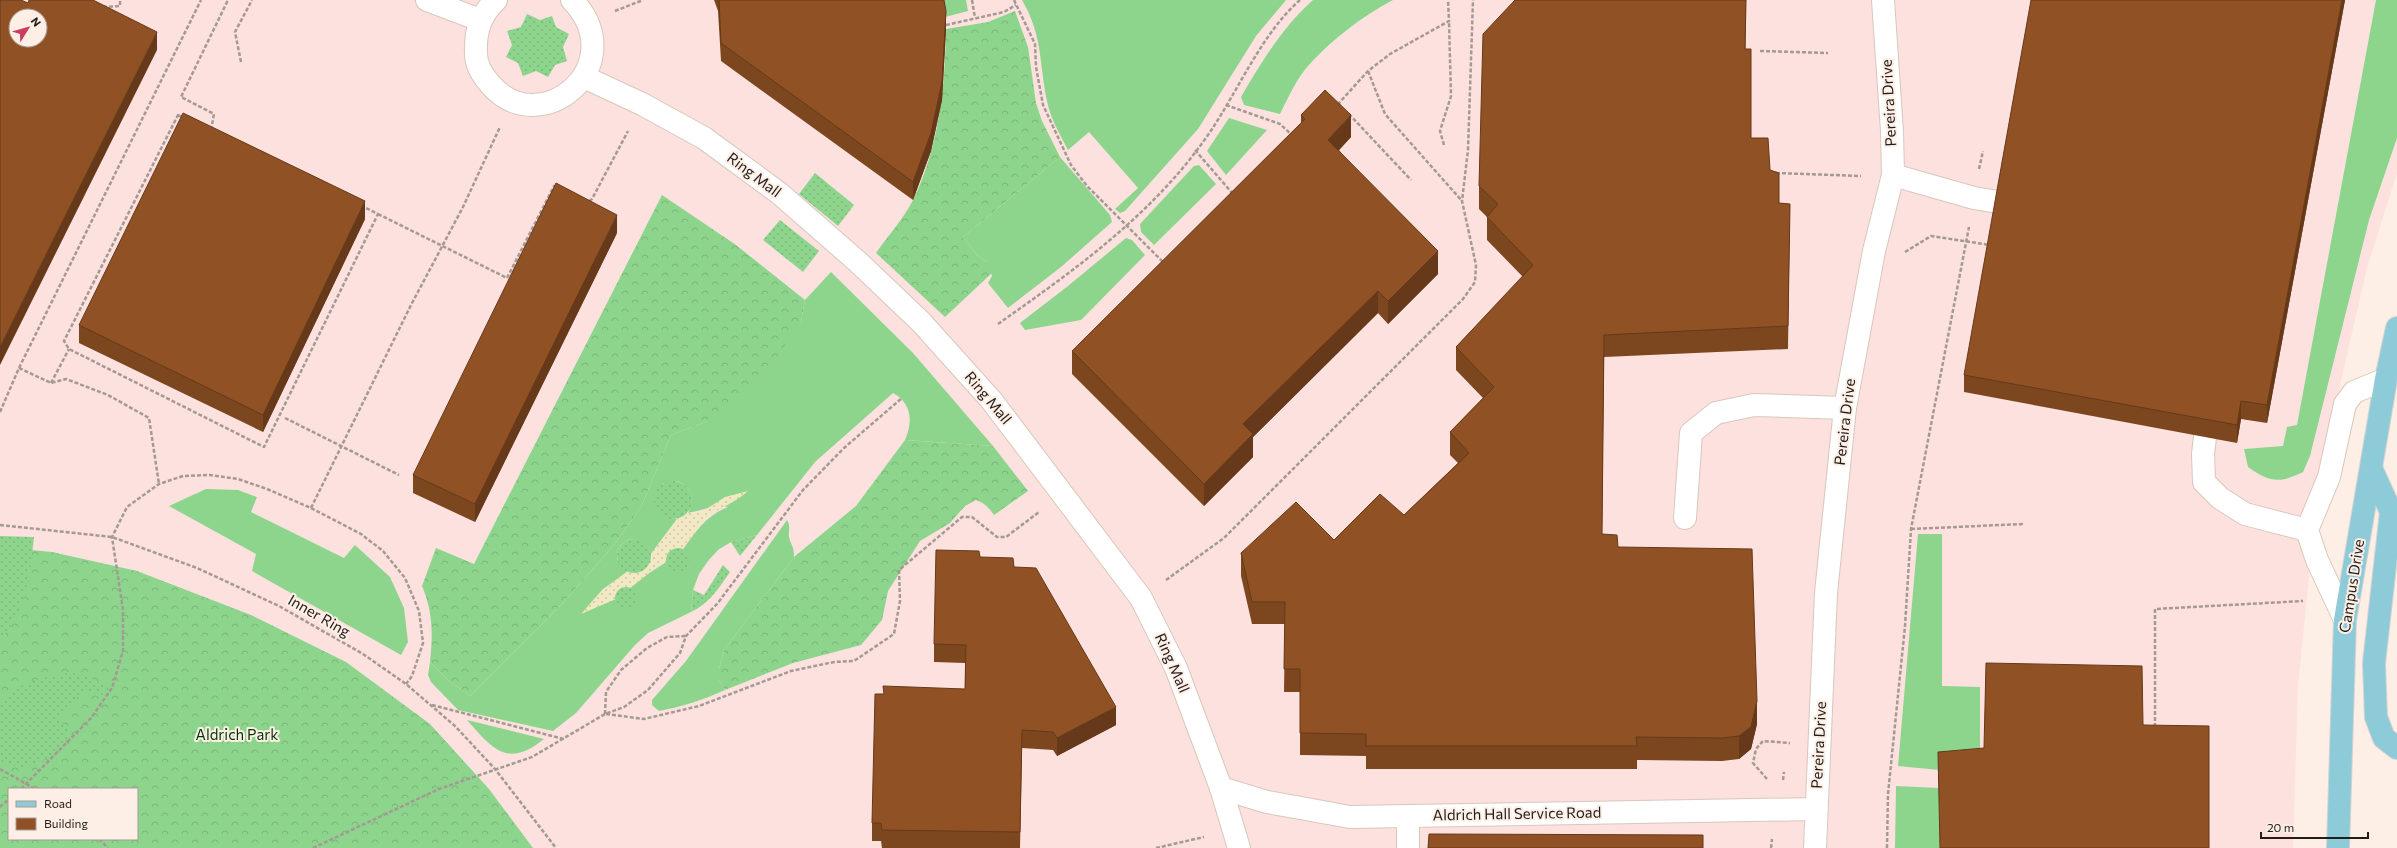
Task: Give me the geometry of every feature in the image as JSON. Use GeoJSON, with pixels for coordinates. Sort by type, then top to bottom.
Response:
{"type":"FeatureCollection","features":[{"type":"Feature","properties":{"kind":"main road","name":"Campus Drive"},"geometry":{"type":"LineString","coordinates":[[2338,848],[2345,620],[2372,470],[2386,379],[2397,328]]}},
{"type":"Feature","properties":{"kind":"main road"},"geometry":{"type":"LineString","coordinates":[[2372,470],[2391,512],[2374,663],[2376,717],[2384,738],[2397,748]]}},
{"type":"Feature","properties":{"kind":"street"},"geometry":{"type":"LineString","coordinates":[[427,0],[480,20]]}},
{"type":"Feature","properties":{"kind":"street"},"geometry":{"type":"LineString","coordinates":[[496,0],[480,20],[475,39],[476,58],[483,76],[495,90],[512,100],[528,104],[544,104],[560,99],[574,90],[584,77],[592,59],[593,40],[588,22],[581,9],[572,0]]}},
{"type":"Feature","properties":{"kind":"street","name":"Pereira Drive"},"geometry":{"type":"LineString","coordinates":[[1815,848],[1826,593],[1845,408],[1873,258],[1893,176],[1892,131],[1883,0]]}},
{"type":"Feature","properties":{"kind":"street","name":"Ring Mall"},"geometry":{"type":"LineString","coordinates":[[584,77],[642,104],[704,138],[773,189],[858,262],[920,322],[992,401],[1064,493],[1141,598],[1176,668],[1221,788],[1236,839]]}},
{"type":"Feature","properties":{"kind":"street"},"geometry":{"type":"LineString","coordinates":[[1893,176],[1974,198],[1998,202]]}},
{"type":"Feature","properties":{"kind":"street"},"geometry":{"type":"LineString","coordinates":[[2345,620],[2317,560],[2307,530],[2329,477],[2345,404],[2354,392],[2386,379]]}},
{"type":"Feature","properties":{"kind":"street"},"geometry":{"type":"LineString","coordinates":[[1685,518],[1691,433],[1716,413],[1754,405],[1845,408]]}},
{"type":"Feature","properties":{"kind":"street"},"geometry":{"type":"LineString","coordinates":[[2205,437],[2202,454],[2204,482],[2220,498],[2245,514],[2307,530]]}},
{"type":"Feature","properties":{"kind":"street","name":"Aldrich Hall Service Road"},"geometry":{"type":"LineString","coordinates":[[1221,788],[1267,802],[1350,817],[1816,809]]}},
{"type":"Feature","properties":{"kind":"street"},"geometry":{"type":"LineString","coordinates":[[1408,816],[1408,848]]}},
{"type":"Feature","properties":{"kind":"path"},"geometry":{"type":"LineString","coordinates":[[97,7],[120,6],[120,0]]}},
{"type":"Feature","properties":{"kind":"path"},"geometry":{"type":"LineString","coordinates":[[0,412],[19,368],[201,0]]}},
{"type":"Feature","properties":{"kind":"path"},"geometry":{"type":"LineString","coordinates":[[211,130],[214,114],[181,97],[228,0]]}},
{"type":"Feature","properties":{"kind":"path"},"geometry":{"type":"LineString","coordinates":[[241,62],[235,32],[252,0]]}},
{"type":"Feature","properties":{"kind":"path"},"geometry":{"type":"LineString","coordinates":[[972,0],[975,18]]}},
{"type":"Feature","properties":{"kind":"path"},"geometry":{"type":"LineString","coordinates":[[1014,0],[1034,44],[1043,105],[1051,126],[1071,164],[1087,186],[1168,267]]}},
{"type":"Feature","properties":{"kind":"path"},"geometry":{"type":"LineString","coordinates":[[998,324],[1083,264],[1128,226],[1172,180],[1209,133],[1261,50],[1292,7],[1300,0]]}},
{"type":"Feature","properties":{"kind":"path"},"geometry":{"type":"LineString","coordinates":[[1444,146],[1440,131],[1451,96],[1448,0]]}},
{"type":"Feature","properties":{"kind":"path"},"geometry":{"type":"LineString","coordinates":[[1141,598],[1224,538],[1463,299],[1475,282],[1476,265],[1462,201],[1468,150],[1473,0]]}},
{"type":"Feature","properties":{"kind":"path"},"geometry":{"type":"LineString","coordinates":[[946,25],[1004,12],[1016,5]]}},
{"type":"Feature","properties":{"kind":"path"},"geometry":{"type":"LineString","coordinates":[[1410,180],[1339,103],[1368,71],[1390,54],[1449,21]]}},
{"type":"Feature","properties":{"kind":"path"},"geometry":{"type":"LineString","coordinates":[[1760,51],[1828,53]]}},
{"type":"Feature","properties":{"kind":"path"},"geometry":{"type":"LineString","coordinates":[[1368,71],[1385,114],[1462,201]]}},
{"type":"Feature","properties":{"kind":"path"},"geometry":{"type":"LineString","coordinates":[[583,198],[590,201],[592,199],[642,104]]}},
{"type":"Feature","properties":{"kind":"path"},"geometry":{"type":"LineString","coordinates":[[1226,105],[1280,124],[1297,139]]}},
{"type":"Feature","properties":{"kind":"path"},"geometry":{"type":"LineString","coordinates":[[378,214],[264,447],[69,349],[64,342],[178,115],[211,130],[507,278],[554,186],[561,189]]}},
{"type":"Feature","properties":{"kind":"path"},"geometry":{"type":"LineString","coordinates":[[1195,150],[1237,198]]}},
{"type":"Feature","properties":{"kind":"path"},"geometry":{"type":"LineString","coordinates":[[311,508],[343,447],[489,151]]}},
{"type":"Feature","properties":{"kind":"path"},"geometry":{"type":"LineString","coordinates":[[1887,848],[1888,794],[1905,626],[1911,529],[1983,151]]}},
{"type":"Feature","properties":{"kind":"path"},"geometry":{"type":"LineString","coordinates":[[1770,173],[1831,176],[1893,176]]}},
{"type":"Feature","properties":{"kind":"path"},"geometry":{"type":"LineString","coordinates":[[1905,252],[1931,236],[1991,245]]}},
{"type":"Feature","properties":{"kind":"path"},"geometry":{"type":"LineString","coordinates":[[51,383],[69,349]]}},
{"type":"Feature","properties":{"kind":"path"},"geometry":{"type":"LineString","coordinates":[[19,368],[51,383],[66,379],[108,395],[149,418],[159,484]]}},
{"type":"Feature","properties":{"kind":"path"},"geometry":{"type":"LineString","coordinates":[[313,848],[439,789],[532,757],[605,714],[624,707],[648,690],[680,653],[686,636],[717,604],[803,490],[844,448],[902,398]]}},
{"type":"Feature","properties":{"kind":"path"},"geometry":{"type":"LineString","coordinates":[[285,418],[399,475]]}},
{"type":"Feature","properties":{"kind":"path"},"geometry":{"type":"LineString","coordinates":[[22,788],[91,718],[112,688],[123,644],[123,610],[112,537],[127,507],[159,484],[183,476],[210,474],[238,479],[311,508],[361,534],[383,551],[405,578],[418,611],[423,643],[412,676],[406,684]]}},
{"type":"Feature","properties":{"kind":"path"},"geometry":{"type":"LineString","coordinates":[[605,714],[644,719],[698,706],[791,671],[834,662],[854,661],[894,634],[900,602],[899,570],[962,517],[972,517],[997,537],[1006,537],[1064,493]]}},
{"type":"Feature","properties":{"kind":"path"},"geometry":{"type":"LineString","coordinates":[[1911,529],[2022,524]]}},
{"type":"Feature","properties":{"kind":"path","name":"Inner Ring"},"geometry":{"type":"LineString","coordinates":[[0,525],[112,537],[197,568],[279,606],[363,654],[432,704],[495,769],[556,848]]}},
{"type":"Feature","properties":{"kind":"path"},"geometry":{"type":"LineString","coordinates":[[2156,736],[2155,609],[2305,600]]}},
{"type":"Feature","properties":{"kind":"path"},"geometry":{"type":"LineString","coordinates":[[605,714],[606,692],[621,670],[647,648],[667,637],[686,636]]}},
{"type":"Feature","properties":{"kind":"path"},"geometry":{"type":"LineString","coordinates":[[432,704],[564,739]]}},
{"type":"Feature","properties":{"kind":"path"},"geometry":{"type":"LineString","coordinates":[[1767,780],[1753,763],[1758,746],[1763,741],[1790,743]]}},
{"type":"Feature","properties":{"kind":"path"},"geometry":{"type":"LineString","coordinates":[[0,769],[34,788]]}},
{"type":"Feature","properties":{"kind":"path"},"geometry":{"type":"LineString","coordinates":[[0,807],[8,800]]}},
{"type":"Feature","properties":{"kind":"path"},"geometry":{"type":"LineString","coordinates":[[1156,848],[1236,839]]}},
{"type":"Feature","properties":{"kind":"path"},"geometry":{"type":"LineString","coordinates":[[100,840],[108,848]]}},
{"type":"Feature","properties":{"kind":"shaded area"},"geometry":{"type":"Polygon","coordinates":[[[0,0],[2397,0],[2397,173],[2367,268],[2328,442],[2314,527],[2298,686],[2293,848],[0,848],[0,0]]]}},
{"type":"Feature","properties":{"kind":"green space"},"geometry":{"type":"Polygon","coordinates":[[[943,0],[966,0],[968,11],[945,17],[943,0]]]}},
{"type":"Feature","properties":{"kind":"green space"},"geometry":{"type":"Polygon","coordinates":[[[1022,0],[1286,0],[1256,36],[1198,129],[1125,211],[1120,213],[1115,209],[1138,188],[1089,132],[1068,150],[1050,114],[1044,87],[1037,38],[1029,13],[1022,0]]]}},
{"type":"Feature","properties":{"kind":"green space"},"geometry":{"type":"Polygon","coordinates":[[[1313,0],[1393,0],[1369,14],[1345,31],[1323,50],[1300,76],[1280,114],[1244,105],[1241,97],[1265,58],[1282,34],[1313,0]]]}},
{"type":"Feature","properties":{"kind":"green space"},"geometry":{"type":"Polygon","coordinates":[[[2376,0],[2397,0],[2397,138],[2369,220],[2310,456],[2303,472],[2281,480],[2274,480],[2262,476],[2248,467],[2244,449],[2283,446],[2287,427],[2297,425],[2376,0]]]}},
{"type":"Feature","properties":{"kind":"green space"},"geometry":{"type":"Polygon","coordinates":[[[1015,11],[1028,47],[1036,103],[1042,121],[1060,157],[963,237],[977,255],[990,264],[993,272],[945,317],[876,253],[901,220],[913,200],[929,159],[935,138],[942,94],[946,29],[988,22],[1015,11]]]}},
{"type":"Feature","properties":{"kind":"green space"},"geometry":{"type":"Polygon","coordinates":[[[527,14],[540,20],[552,16],[556,27],[569,34],[563,47],[567,61],[555,65],[548,77],[536,71],[523,76],[518,63],[506,57],[512,45],[507,31],[521,27],[527,14]]]}},
{"type":"Feature","properties":{"kind":"green space"},"geometry":{"type":"Polygon","coordinates":[[[1229,118],[1267,130],[1226,175],[1207,151],[1229,118]]]}},
{"type":"Feature","properties":{"kind":"green space"},"geometry":{"type":"Polygon","coordinates":[[[1060,157],[1110,215],[1112,222],[1061,267],[1008,308],[988,283],[992,276],[987,262],[977,255],[963,237],[1060,157]]]}},
{"type":"Feature","properties":{"kind":"green space"},"geometry":{"type":"Polygon","coordinates":[[[1199,165],[1216,184],[1154,245],[1141,232],[1140,224],[1194,166],[1199,165]]]}},
{"type":"Feature","properties":{"kind":"green space"},"geometry":{"type":"Polygon","coordinates":[[[815,173],[854,205],[838,226],[799,194],[815,173]]]}},
{"type":"Feature","properties":{"kind":"green space"},"geometry":{"type":"Polygon","coordinates":[[[662,195],[736,245],[805,300],[801,322],[776,359],[706,422],[671,435],[641,507],[614,545],[562,604],[470,696],[448,680],[430,662],[432,642],[431,623],[426,596],[422,586],[436,548],[474,564],[662,195]]]}},
{"type":"Feature","properties":{"kind":"green space"},"geometry":{"type":"Polygon","coordinates":[[[780,220],[819,251],[803,272],[763,240],[780,220]]]}},
{"type":"Feature","properties":{"kind":"green space"},"geometry":{"type":"Polygon","coordinates":[[[1126,238],[1132,240],[1145,255],[1081,320],[1025,330],[1020,323],[1126,238]]]}},
{"type":"Feature","properties":{"kind":"green space"},"geometry":{"type":"Polygon","coordinates":[[[831,272],[913,353],[993,446],[905,440],[908,433],[910,420],[909,414],[904,402],[893,393],[815,462],[757,535],[731,542],[718,550],[699,574],[693,590],[691,612],[648,633],[635,645],[576,713],[553,731],[458,710],[431,682],[428,675],[430,662],[448,680],[470,696],[562,604],[614,545],[641,507],[671,435],[706,422],[801,322],[805,300],[831,272]],[[677,481],[662,484],[672,519],[677,519],[651,554],[649,548],[636,539],[628,540],[619,547],[617,559],[627,572],[602,590],[616,599],[616,602],[633,590],[630,588],[666,562],[668,566],[675,571],[686,568],[689,565],[690,560],[683,549],[708,519],[728,507],[712,507],[688,513],[692,498],[689,490],[682,483],[677,481]]]}},
{"type":"Feature","properties":{"kind":"green space"},"geometry":{"type":"Polygon","coordinates":[[[905,440],[993,446],[1028,491],[994,515],[986,506],[976,500],[965,506],[950,523],[920,541],[888,591],[882,620],[861,645],[793,663],[725,690],[719,680],[719,669],[724,650],[794,557],[856,506],[905,440]]]}},
{"type":"Feature","properties":{"kind":"green space"},"geometry":{"type":"Polygon","coordinates":[[[669,481],[677,481],[687,486],[691,493],[691,507],[687,514],[677,519],[669,519],[659,514],[657,511],[654,504],[654,496],[659,486],[662,484],[669,481]]]}},
{"type":"Feature","properties":{"kind":"green space"},"geometry":{"type":"Polygon","coordinates":[[[206,489],[238,490],[257,497],[251,512],[344,558],[355,545],[390,577],[404,608],[408,642],[401,655],[252,571],[256,554],[169,506],[206,489]]]}},
{"type":"Feature","properties":{"kind":"green space"},"geometry":{"type":"Polygon","coordinates":[[[787,520],[794,557],[724,650],[719,669],[719,680],[725,690],[692,703],[659,711],[652,705],[652,700],[686,661],[787,520]]]}},
{"type":"Feature","properties":{"kind":"green space"},"geometry":{"type":"Polygon","coordinates":[[[1918,534],[1942,534],[1942,686],[1980,687],[1980,757],[1939,770],[1898,766],[1918,534]]]}},
{"type":"Feature","properties":{"kind":"green space"},"geometry":{"type":"Polygon","coordinates":[[[757,535],[740,556],[731,542],[757,535]]]}},
{"type":"Feature","properties":{"kind":"green space"},"geometry":{"type":"Polygon","coordinates":[[[0,536],[34,537],[31,564],[21,605],[9,629],[0,640],[0,536]]]}},
{"type":"Feature","properties":{"kind":"green space"},"geometry":{"type":"Polygon","coordinates":[[[631,539],[637,539],[641,540],[648,546],[651,556],[650,563],[644,570],[637,573],[631,573],[627,572],[620,566],[617,559],[617,553],[618,549],[624,542],[631,539]]]}},
{"type":"Feature","properties":{"kind":"green space","name":"Aldrich Park"},"geometry":{"type":"Polygon","coordinates":[[[0,547],[52,552],[137,571],[251,615],[346,662],[430,724],[489,789],[533,848],[0,848],[0,547]]]}},
{"type":"Feature","properties":{"kind":"green space"},"geometry":{"type":"Polygon","coordinates":[[[678,548],[687,551],[690,560],[687,569],[678,572],[669,569],[666,560],[669,551],[678,548]]]}},
{"type":"Feature","properties":{"kind":"green space"},"geometry":{"type":"Polygon","coordinates":[[[723,565],[730,572],[709,600],[691,612],[693,590],[704,595],[723,565]]]}},
{"type":"Feature","properties":{"kind":"green space"},"geometry":{"type":"Polygon","coordinates":[[[626,587],[630,588],[636,594],[636,602],[630,608],[626,609],[622,608],[616,602],[615,598],[616,594],[622,588],[626,587]]]}},
{"type":"Feature","properties":{"kind":"green space"},"geometry":{"type":"Polygon","coordinates":[[[68,673],[81,674],[108,686],[101,696],[85,688],[60,719],[69,732],[69,737],[55,752],[37,764],[17,767],[8,764],[0,757],[0,703],[14,690],[31,682],[68,673]]]}},
{"type":"Feature","properties":{"kind":"green space"},"geometry":{"type":"Polygon","coordinates":[[[467,720],[544,739],[531,748],[520,753],[510,754],[501,751],[484,739],[467,720]]]}},
{"type":"Feature","properties":{"kind":"green space"},"geometry":{"type":"Polygon","coordinates":[[[1896,786],[1939,788],[1940,848],[1895,848],[1896,786]]]}},
{"type":"Feature","properties":{"kind":"sand"},"geometry":{"type":"Polygon","coordinates":[[[748,491],[740,498],[718,510],[709,517],[683,549],[677,547],[666,558],[666,562],[630,588],[627,588],[616,596],[616,599],[581,614],[602,590],[627,572],[632,573],[651,558],[651,554],[677,519],[688,513],[703,511],[725,497],[748,491]]]}},
{"type":"Feature","properties":{"kind":"building"},"geometry":{"type":"Polygon","coordinates":[[[0,0],[21,0],[28,3],[29,0],[93,0],[157,32],[0,347],[0,0]]]}},
{"type":"Feature","properties":{"kind":"building"},"geometry":{"type":"Polygon","coordinates":[[[719,0],[944,0],[946,11],[942,82],[931,133],[913,182],[721,43],[719,0]]]}},
{"type":"Feature","properties":{"kind":"building"},"geometry":{"type":"Polygon","coordinates":[[[1515,0],[1746,0],[1745,49],[1751,49],[1751,138],[1768,138],[1770,170],[1779,173],[1779,203],[1790,204],[1788,326],[1604,335],[1602,534],[1617,535],[1618,547],[1752,549],[1757,701],[1751,727],[1739,736],[1722,738],[1636,737],[1637,746],[1366,746],[1366,734],[1300,733],[1300,669],[1284,669],[1285,602],[1252,602],[1241,553],[1296,502],[1334,540],[1380,494],[1404,515],[1469,453],[1450,432],[1494,387],[1456,347],[1533,265],[1487,217],[1498,204],[1479,186],[1483,34],[1515,0]]]}},
{"type":"Feature","properties":{"kind":"building"},"geometry":{"type":"Polygon","coordinates":[[[2031,0],[2342,0],[2267,405],[2241,401],[2237,425],[1964,375],[2031,0]]]}},
{"type":"Feature","properties":{"kind":"building"},"geometry":{"type":"Polygon","coordinates":[[[1325,90],[1351,115],[1328,140],[1438,251],[1388,301],[1378,291],[1243,424],[1253,434],[1204,484],[1072,351],[1305,119],[1301,115],[1325,90]]]}},
{"type":"Feature","properties":{"kind":"building"},"geometry":{"type":"Polygon","coordinates":[[[183,113],[365,201],[263,415],[79,325],[183,113]]]}},
{"type":"Feature","properties":{"kind":"building"},"geometry":{"type":"Polygon","coordinates":[[[556,183],[617,215],[475,504],[413,475],[556,183]]]}},
{"type":"Feature","properties":{"kind":"building"},"geometry":{"type":"Polygon","coordinates":[[[936,550],[979,551],[980,557],[1013,558],[1014,567],[1036,568],[1116,707],[1057,738],[1053,732],[1022,730],[1020,832],[882,830],[881,823],[872,823],[875,694],[884,694],[883,686],[965,689],[966,645],[934,644],[936,550]]]}},
{"type":"Feature","properties":{"kind":"building"},"geometry":{"type":"Polygon","coordinates":[[[1986,663],[2142,666],[2143,725],[2209,726],[2209,848],[1940,848],[1938,752],[1984,748],[1986,663]]]}},
{"type":"Feature","properties":{"kind":"building"},"geometry":{"type":"Polygon","coordinates":[[[1429,834],[1703,835],[1703,848],[1428,848],[1429,834]]]}}]}
